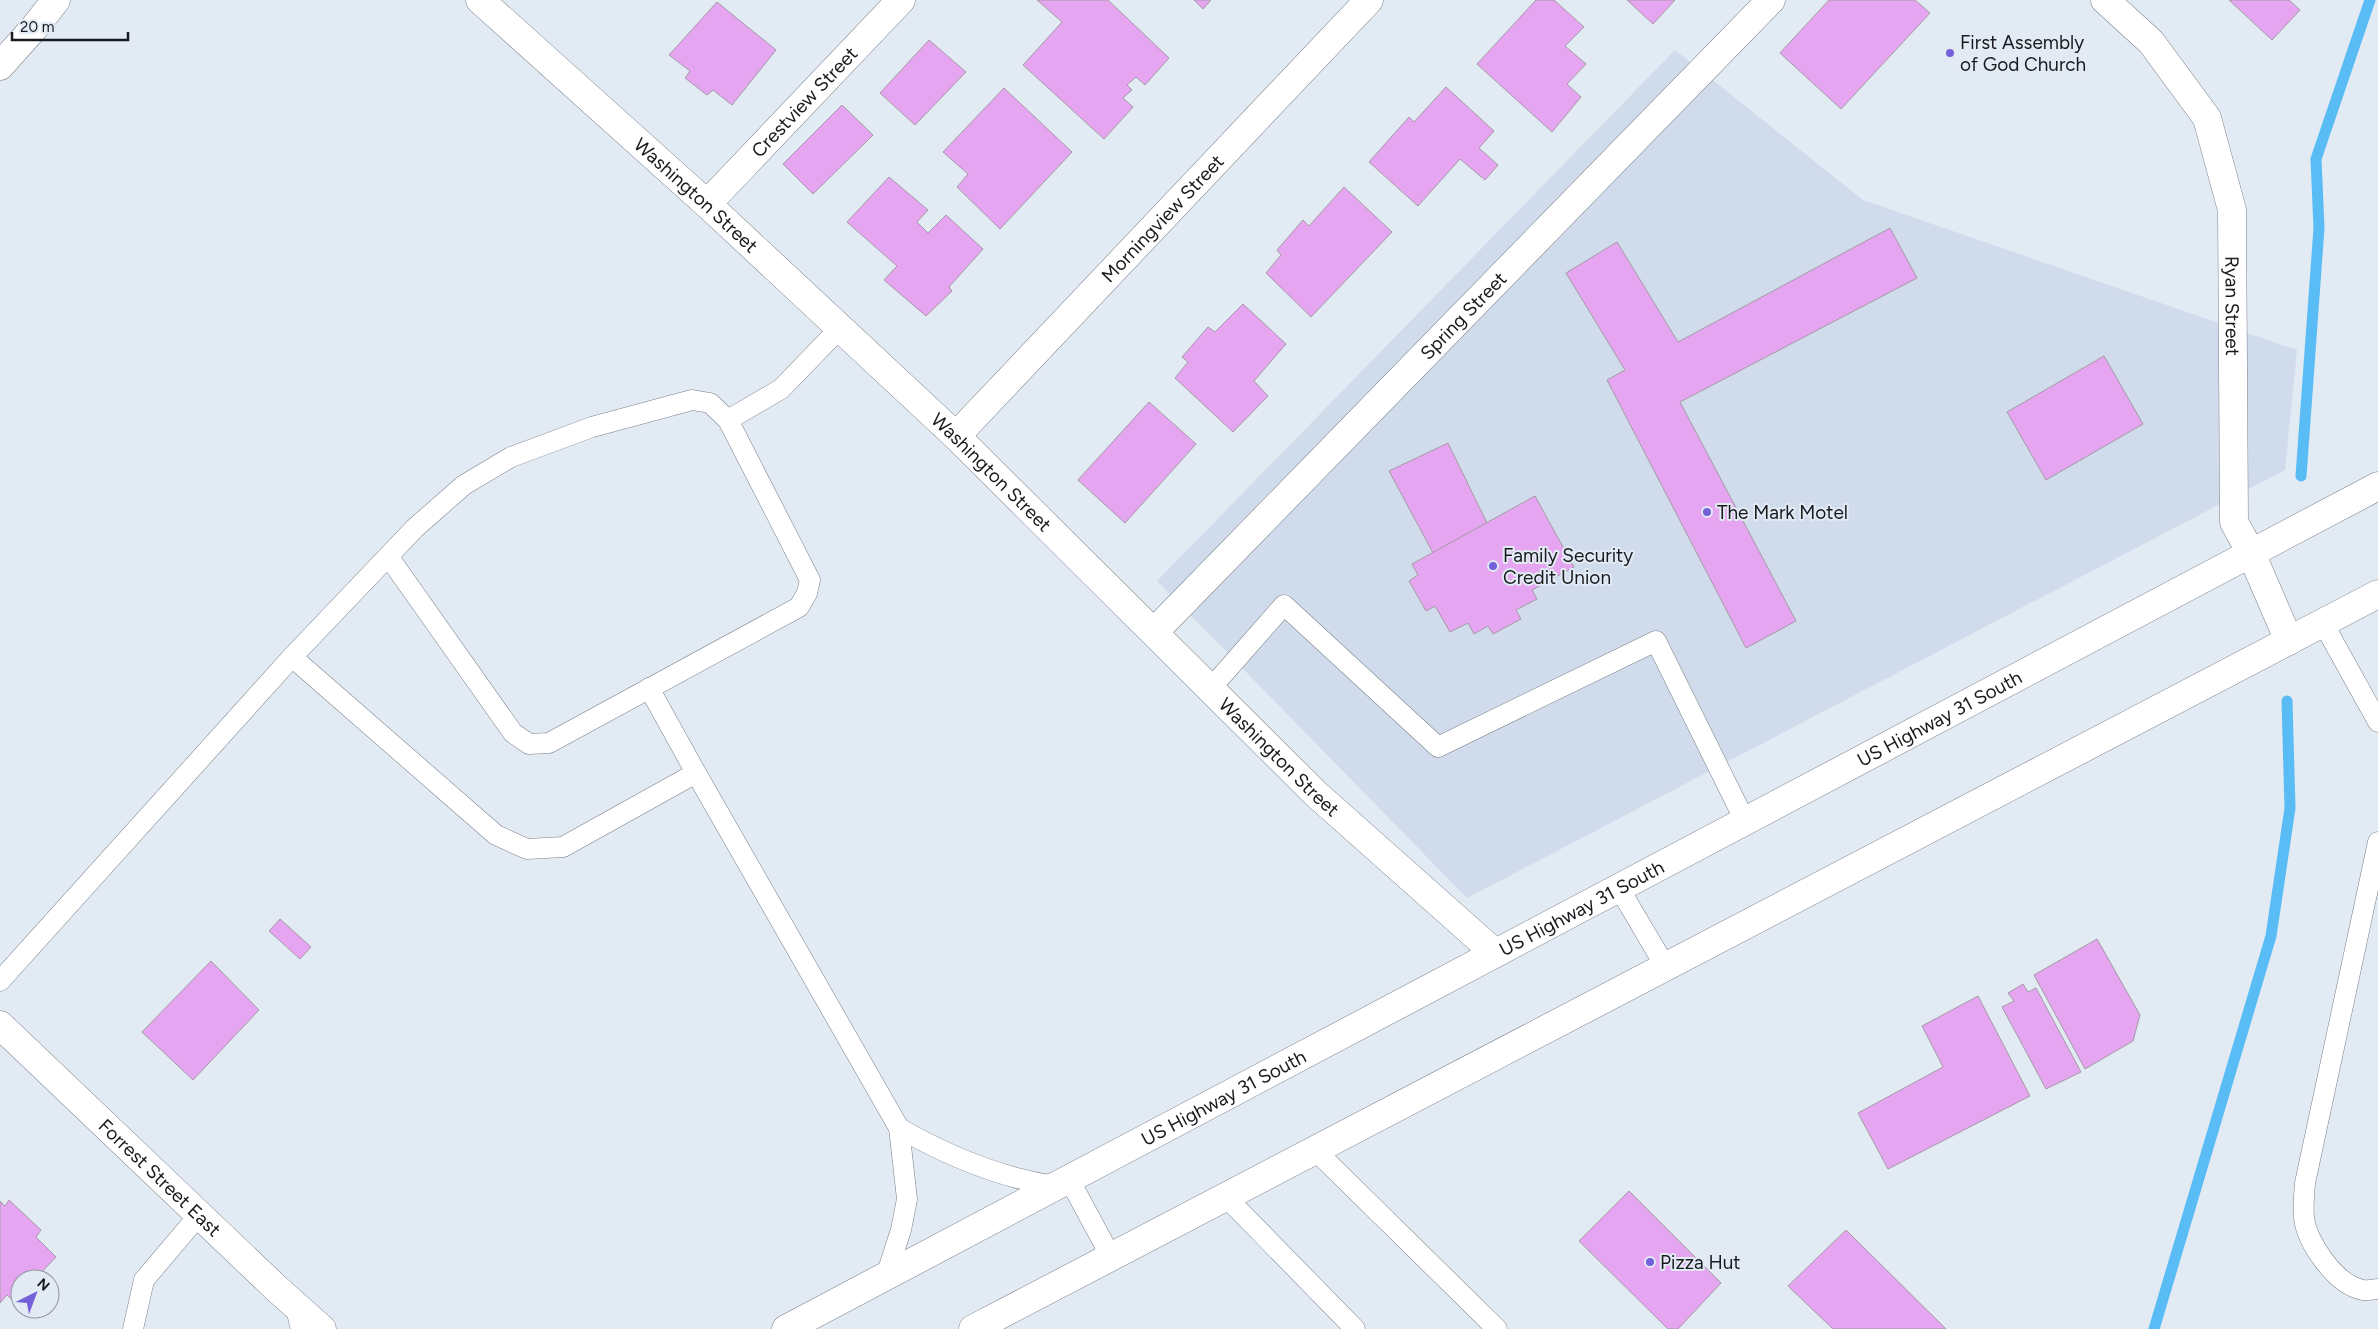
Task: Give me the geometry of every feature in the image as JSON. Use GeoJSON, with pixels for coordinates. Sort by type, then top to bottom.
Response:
{"type":"FeatureCollection","features":[{"type":"Feature","properties":{"kind":"street"},"geometry":{"type":"LineString","coordinates":[[0,66],[56,0]]}},
{"type":"Feature","properties":{"kind":"street","name":"Washington Street"},"geometry":{"type":"LineString","coordinates":[[480,0],[707,204],[956,436],[1155,631],[1316,794],[1495,953]]}},
{"type":"Feature","properties":{"kind":"street","name":"Crestview Street"},"geometry":{"type":"LineString","coordinates":[[707,204],[901,0]]}},
{"type":"Feature","properties":{"kind":"street","name":"Morningview Street"},"geometry":{"type":"LineString","coordinates":[[956,436],[1369,0]]}},
{"type":"Feature","properties":{"kind":"street","name":"Spring Street"},"geometry":{"type":"LineString","coordinates":[[1155,631],[1771,0]]}},
{"type":"Feature","properties":{"kind":"street","name":"Ryan Street"},"geometry":{"type":"LineString","coordinates":[[2105,0],[2151,42],[2207,118],[2232,210],[2234,522],[2251,553],[2289,641]]}},
{"type":"Feature","properties":{"kind":"street","name":"US Highway 31 South"},"geometry":{"type":"LineString","coordinates":[[786,1329],[2378,486]]}},
{"type":"Feature","properties":{"kind":"street"},"geometry":{"type":"LineString","coordinates":[[973,1329],[2378,594]]}},
{"type":"Feature","properties":{"kind":"street","name":"Forrest Street East"},"geometry":{"type":"LineString","coordinates":[[0,1026],[199,1215],[303,1320],[322,1329]]}},
{"type":"Feature","properties":{"kind":"lane"},"geometry":{"type":"LineString","coordinates":[[728,420],[781,389],[840,328]]}},
{"type":"Feature","properties":{"kind":"lane"},"geometry":{"type":"LineString","coordinates":[[0,981],[292,657],[388,556],[415,528],[464,485],[511,458],[592,427],[692,400],[710,403],[728,420],[810,580],[807,593],[799,607],[549,743],[529,744],[513,733],[388,556]]}},
{"type":"Feature","properties":{"kind":"lane"},"geometry":{"type":"LineString","coordinates":[[1211,688],[1284,605],[1438,747],[1656,641],[1745,821]]}},
{"type":"Feature","properties":{"kind":"lane"},"geometry":{"type":"LineString","coordinates":[[2323,623],[2378,722]]}},
{"type":"Feature","properties":{"kind":"lane"},"geometry":{"type":"LineString","coordinates":[[292,657],[496,835],[527,849],[563,847],[696,773]]}},
{"type":"Feature","properties":{"kind":"lane"},"geometry":{"type":"LineString","coordinates":[[649,688],[899,1128],[907,1199],[901,1230],[886,1276]]}},
{"type":"Feature","properties":{"kind":"lane"},"geometry":{"type":"LineString","coordinates":[[2378,842],[2305,1183],[2304,1218],[2314,1245],[2328,1266],[2343,1281],[2363,1291],[2378,1289]]}},
{"type":"Feature","properties":{"kind":"lane"},"geometry":{"type":"LineString","coordinates":[[1619,888],[1665,966]]}},
{"type":"Feature","properties":{"kind":"lane"},"geometry":{"type":"LineString","coordinates":[[899,1128],[936,1149],[980,1167],[1022,1181],[1063,1182],[1110,1257]]}},
{"type":"Feature","properties":{"kind":"lane"},"geometry":{"type":"LineString","coordinates":[[1315,1150],[1497,1329]]}},
{"type":"Feature","properties":{"kind":"lane"},"geometry":{"type":"LineString","coordinates":[[1226,1197],[1355,1329]]}},
{"type":"Feature","properties":{"kind":"lane"},"geometry":{"type":"LineString","coordinates":[[132,1329],[144,1280],[199,1215]]}},
{"type":"Feature","properties":{"kind":"shaded area"},"geometry":{"type":"Polygon","coordinates":[[[1675,50],[1863,200],[2297,350],[2285,470],[1467,898],[1157,581],[1675,50]]]}},
{"type":"Feature","properties":{"kind":"building"},"geometry":{"type":"Polygon","coordinates":[[[1037,0],[1108,0],[1169,58],[1145,85],[1136,77],[1127,85],[1132,90],[1123,98],[1133,107],[1104,139],[1023,65],[1062,22],[1037,0]]]}},
{"type":"Feature","properties":{"kind":"building"},"geometry":{"type":"Polygon","coordinates":[[[1194,0],[1211,0],[1203,9],[1194,0]]]}},
{"type":"Feature","properties":{"kind":"building"},"geometry":{"type":"Polygon","coordinates":[[[1536,0],[1554,0],[1584,27],[1565,46],[1586,64],[1567,84],[1581,97],[1552,132],[1477,64],[1536,0]]]}},
{"type":"Feature","properties":{"kind":"building"},"geometry":{"type":"Polygon","coordinates":[[[1627,0],[1675,0],[1653,24],[1627,0]]]}},
{"type":"Feature","properties":{"kind":"building"},"geometry":{"type":"Polygon","coordinates":[[[1829,0],[1915,0],[1930,13],[1841,109],[1780,53],[1829,0]]]}},
{"type":"Feature","properties":{"kind":"building"},"geometry":{"type":"Polygon","coordinates":[[[2229,0],[2289,0],[2300,10],[2272,40],[2229,0]]]}},
{"type":"Feature","properties":{"kind":"building"},"geometry":{"type":"Polygon","coordinates":[[[717,2],[776,50],[732,105],[713,90],[707,95],[685,78],[690,71],[669,55],[717,2]]]}},
{"type":"Feature","properties":{"kind":"building"},"geometry":{"type":"Polygon","coordinates":[[[929,40],[966,72],[915,125],[880,93],[929,40]]]}},
{"type":"Feature","properties":{"kind":"building"},"geometry":{"type":"Polygon","coordinates":[[[1446,87],[1494,131],[1479,148],[1498,165],[1485,180],[1460,159],[1418,206],[1369,162],[1409,117],[1414,122],[1446,87]]]}},
{"type":"Feature","properties":{"kind":"building"},"geometry":{"type":"Polygon","coordinates":[[[1004,88],[1072,152],[1000,229],[957,187],[968,174],[943,152],[1004,88]]]}},
{"type":"Feature","properties":{"kind":"building"},"geometry":{"type":"Polygon","coordinates":[[[842,105],[873,135],[813,194],[783,164],[842,105]]]}},
{"type":"Feature","properties":{"kind":"building"},"geometry":{"type":"Polygon","coordinates":[[[889,177],[928,210],[917,222],[928,233],[946,215],[983,249],[949,287],[952,291],[926,316],[884,280],[897,266],[847,222],[889,177]]]}},
{"type":"Feature","properties":{"kind":"building"},"geometry":{"type":"Polygon","coordinates":[[[1344,187],[1392,232],[1311,317],[1266,273],[1281,255],[1277,250],[1303,220],[1309,226],[1344,187]]]}},
{"type":"Feature","properties":{"kind":"building","name":"The Mark Motel"},"geometry":{"type":"Polygon","coordinates":[[[1890,228],[1917,278],[1680,402],[1796,621],[1746,648],[1607,380],[1625,370],[1566,273],[1617,242],[1678,342],[1890,228]]]}},
{"type":"Feature","properties":{"kind":"building"},"geometry":{"type":"Polygon","coordinates":[[[1243,304],[1286,344],[1254,381],[1268,396],[1233,432],[1175,378],[1188,362],[1182,357],[1208,327],[1215,332],[1243,304]]]}},
{"type":"Feature","properties":{"kind":"building"},"geometry":{"type":"Polygon","coordinates":[[[2104,356],[2143,424],[2046,480],[2007,412],[2104,356]]]}},
{"type":"Feature","properties":{"kind":"building"},"geometry":{"type":"Polygon","coordinates":[[[1149,402],[1196,444],[1125,523],[1078,480],[1149,402]]]}},
{"type":"Feature","properties":{"kind":"building"},"geometry":{"type":"Polygon","coordinates":[[[1448,443],[1487,523],[1433,553],[1389,471],[1448,443]]]}},
{"type":"Feature","properties":{"kind":"building","name":"Family Security Credit Union"},"geometry":{"type":"Polygon","coordinates":[[[1535,496],[1574,567],[1532,590],[1537,599],[1516,610],[1521,619],[1493,634],[1488,626],[1474,634],[1468,623],[1450,632],[1435,606],[1426,611],[1409,581],[1418,575],[1412,564],[1535,496]]]}},
{"type":"Feature","properties":{"kind":"building"},"geometry":{"type":"Polygon","coordinates":[[[280,919],[311,947],[300,959],[269,931],[280,919]]]}},
{"type":"Feature","properties":{"kind":"building"},"geometry":{"type":"Polygon","coordinates":[[[2097,939],[2140,1015],[2133,1041],[2085,1069],[2034,975],[2097,939]]]}},
{"type":"Feature","properties":{"kind":"building"},"geometry":{"type":"Polygon","coordinates":[[[211,961],[259,1010],[193,1080],[142,1032],[211,961]]]}},
{"type":"Feature","properties":{"kind":"building"},"geometry":{"type":"Polygon","coordinates":[[[2023,984],[2028,992],[2036,988],[2081,1072],[2046,1089],[2002,1007],[2014,1001],[2008,993],[2023,984]]]}},
{"type":"Feature","properties":{"kind":"building"},"geometry":{"type":"Polygon","coordinates":[[[1978,996],[2030,1096],[1888,1169],[1858,1113],[1943,1067],[1922,1026],[1978,996]]]}},
{"type":"Feature","properties":{"kind":"building","name":"Pizza Hut"},"geometry":{"type":"Polygon","coordinates":[[[1629,1191],[1721,1283],[1678,1329],[1668,1329],[1579,1241],[1629,1191]]]}},
{"type":"Feature","properties":{"kind":"building"},"geometry":{"type":"Polygon","coordinates":[[[9,1200],[41,1230],[36,1237],[56,1257],[45,1269],[10,1269],[10,1298],[7,1295],[0,1303],[0,1201],[5,1206],[9,1200]]]}},
{"type":"Feature","properties":{"kind":"building"},"geometry":{"type":"Polygon","coordinates":[[[1846,1230],[1946,1329],[1833,1329],[1788,1286],[1846,1230]]]}},
{"type":"Feature","properties":{"kind":"waterway"},"geometry":{"type":"LineString","coordinates":[[2301,476],[2319,228],[2316,159],[2370,0]]}},
{"type":"Feature","properties":{"kind":"waterway"},"geometry":{"type":"LineString","coordinates":[[2154,1329],[2271,936],[2290,808],[2287,701]]}},
{"type":"Feature","properties":{"kind":"place","name":"First Assembly of God Church"},"geometry":{"type":"Point","coordinates":[1950,53]}},
{"type":"Feature","properties":{"kind":"place","name":"The Mark Motel"},"geometry":{"type":"Point","coordinates":[1707,512]}},
{"type":"Feature","properties":{"kind":"place","name":"Family Security Credit Union"},"geometry":{"type":"Point","coordinates":[1493,566]}},
{"type":"Feature","properties":{"kind":"place","name":"Pizza Hut"},"geometry":{"type":"Point","coordinates":[1650,1262]}}]}
